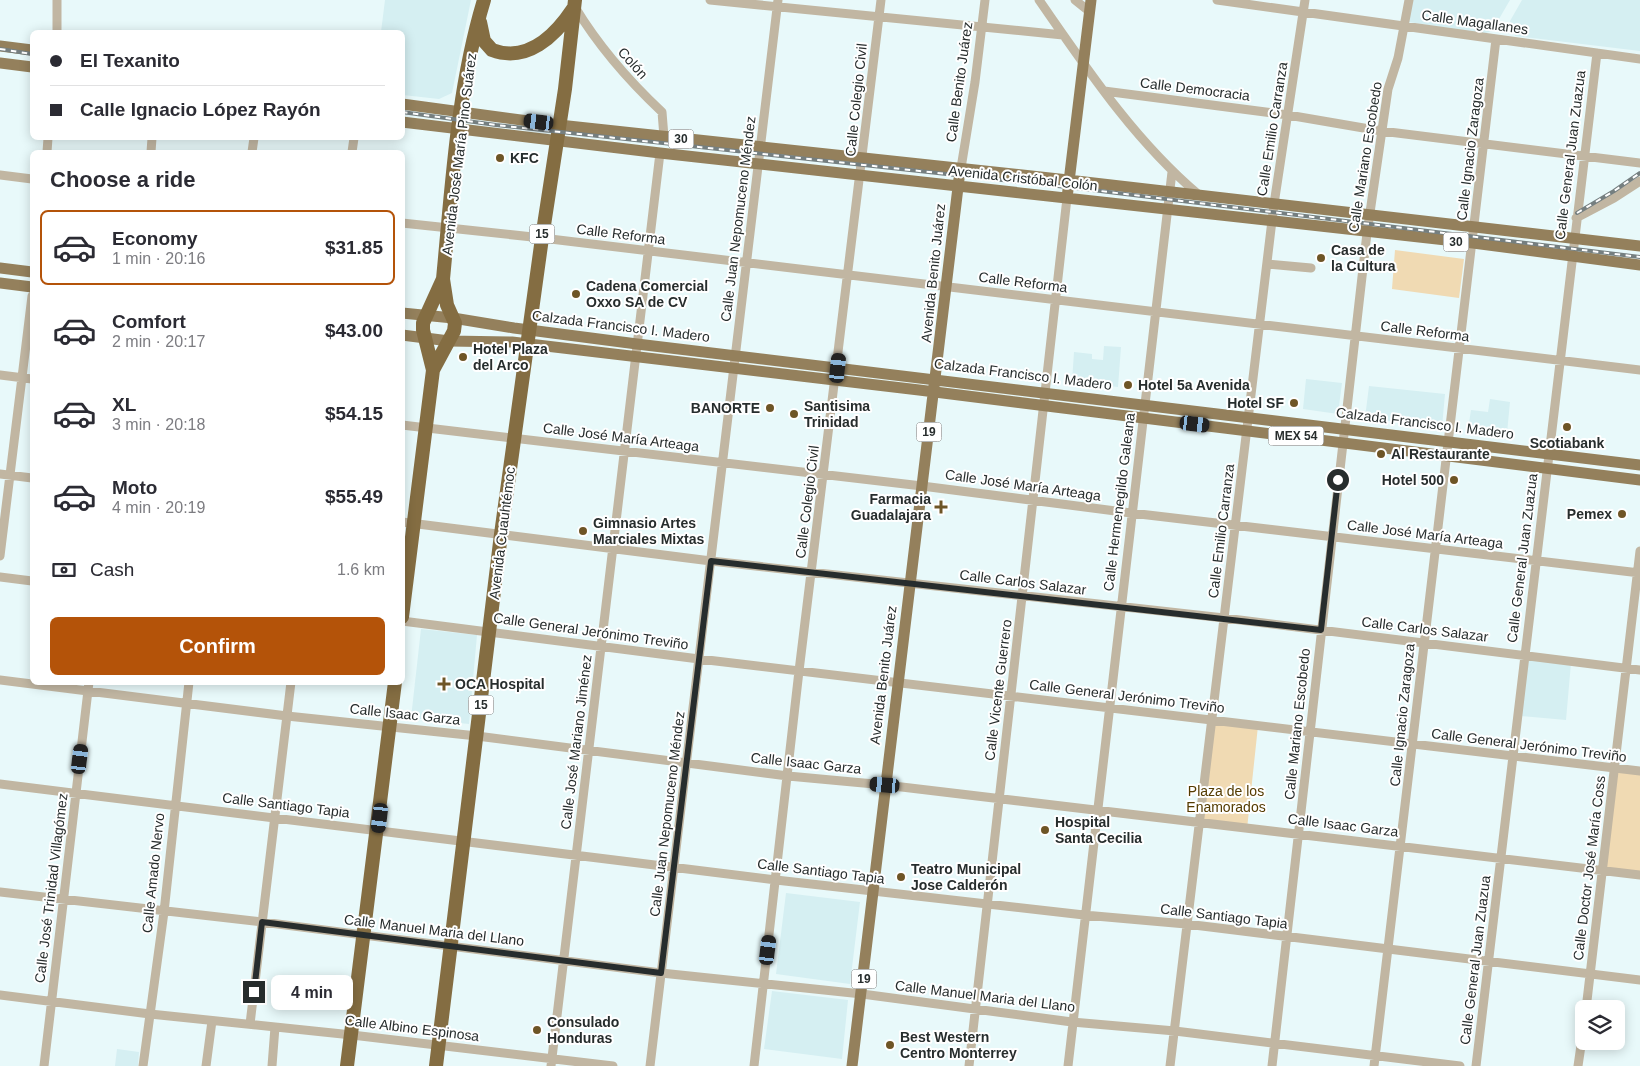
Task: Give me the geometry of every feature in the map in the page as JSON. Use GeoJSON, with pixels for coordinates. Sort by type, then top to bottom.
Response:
{"type":"FeatureCollection","features":[{"type":"Feature","properties":{"kind":"highway","name":"Avenida José María Pino Suárez"},"geometry":{"type":"LineString","coordinates":[[433,370],[454,331],[444,279],[448,229],[461,112],[479,16],[484,0]]}},
{"type":"Feature","properties":{"kind":"highway"},"geometry":{"type":"LineString","coordinates":[[479,16],[482,35],[487,46],[498,53],[508,53],[528,50],[546,41],[560,27],[575,3]]}},
{"type":"Feature","properties":{"kind":"highway","name":"Avenida Cuauhtémoc"},"geometry":{"type":"LineString","coordinates":[[436,1066],[478,736],[501,534],[575,3]]}},
{"type":"Feature","properties":{"kind":"highway","name":"Avenida José María Pino Suárez"},"geometry":{"type":"LineString","coordinates":[[405,571],[408,523],[426,428],[433,370],[423,330],[426,315],[444,279]]}},
{"type":"Feature","properties":{"kind":"highway"},"geometry":{"type":"LineString","coordinates":[[347,1066],[365,937],[395,685]]}},
{"type":"Feature","properties":{"kind":"main road"},"geometry":{"type":"LineString","coordinates":[[1067,198],[1090,6]]}},
{"type":"Feature","properties":{"kind":"main road"},"geometry":{"type":"LineString","coordinates":[[0,46],[30,50]]}},
{"type":"Feature","properties":{"kind":"main road"},"geometry":{"type":"LineString","coordinates":[[0,63],[30,67]]}},
{"type":"Feature","properties":{"kind":"main road","name":"Avenida Cristóbal Colón"},"geometry":{"type":"LineString","coordinates":[[405,104],[664,137],[864,157],[1199,195]]}},
{"type":"Feature","properties":{"kind":"main road","name":"Avenida Cristóbal Colón"},"geometry":{"type":"LineString","coordinates":[[405,122],[862,176],[958,185],[1367,233],[1473,243],[1640,265]]}},
{"type":"Feature","properties":{"kind":"main road","name":"Avenida Benito Juárez"},"geometry":{"type":"LineString","coordinates":[[852,1066],[862,994],[909,582],[961,168]]}},
{"type":"Feature","properties":{"kind":"main road","name":"30"},"geometry":{"type":"LineString","coordinates":[[1199,195],[1640,246]]}},
{"type":"Feature","properties":{"kind":"main road"},"geometry":{"type":"LineString","coordinates":[[0,268],[30,272]]}},
{"type":"Feature","properties":{"kind":"main road"},"geometry":{"type":"LineString","coordinates":[[0,283],[30,287]]}},
{"type":"Feature","properties":{"kind":"main road","name":"Calzada Francisco I. Madero"},"geometry":{"type":"LineString","coordinates":[[405,313],[453,318],[528,337],[636,357],[1247,430],[1640,480]]}},
{"type":"Feature","properties":{"kind":"main road","name":"Calzada Francisco I. Madero"},"geometry":{"type":"LineString","coordinates":[[405,335],[450,341],[528,337],[637,344],[936,378],[1640,465]]}},
{"type":"Feature","properties":{"kind":"street"},"geometry":{"type":"LineString","coordinates":[[57,0],[57,30]]}},
{"type":"Feature","properties":{"kind":"street"},"geometry":{"type":"LineString","coordinates":[[710,0],[778,4],[879,18],[1063,35]]}},
{"type":"Feature","properties":{"kind":"street","name":"Calle Colegio Civil"},"geometry":{"type":"LineString","coordinates":[[754,1066],[799,671],[838,368],[847,276],[862,176],[881,0]]}},
{"type":"Feature","properties":{"kind":"street","name":"Calle Benito Juárez"},"geometry":{"type":"LineString","coordinates":[[961,168],[975,82],[984,0]]}},
{"type":"Feature","properties":{"kind":"street"},"geometry":{"type":"LineString","coordinates":[[1039,0],[1083,64],[1138,136],[1172,172],[1199,195]]}},
{"type":"Feature","properties":{"kind":"street"},"geometry":{"type":"LineString","coordinates":[[1075,0],[1090,6]]}},
{"type":"Feature","properties":{"kind":"street","name":"Calle Magallanes"},"geometry":{"type":"LineString","coordinates":[[1217,0],[1640,59]]}},
{"type":"Feature","properties":{"kind":"street","name":"Calle Emilio Carranza"},"geometry":{"type":"LineString","coordinates":[[1170,1066],[1274,204],[1305,0]]}},
{"type":"Feature","properties":{"kind":"street","name":"Calle Mariano Escobedo"},"geometry":{"type":"LineString","coordinates":[[1272,1066],[1367,233],[1388,88],[1398,58],[1409,0]]}},
{"type":"Feature","properties":{"kind":"street","name":"Colón"},"geometry":{"type":"LineString","coordinates":[[575,3],[608,56],[662,112],[664,137]]}},
{"type":"Feature","properties":{"kind":"street","name":"Calle Juan Nepomuceno Méndez"},"geometry":{"type":"LineString","coordinates":[[650,1066],[778,4]]}},
{"type":"Feature","properties":{"kind":"street","name":"Calle Ignacio Zaragoza"},"geometry":{"type":"LineString","coordinates":[[1374,1066],[1390,950],[1400,846],[1485,145],[1496,39]]}},
{"type":"Feature","properties":{"kind":"street","name":"Calle General Juan Zuazua"},"geometry":{"type":"LineString","coordinates":[[1476,1066],[1597,53]]}},
{"type":"Feature","properties":{"kind":"street","name":"Calle Democracia"},"geometry":{"type":"LineString","coordinates":[[1104,91],[1288,115],[1381,131],[1485,145],[1640,163]]}},
{"type":"Feature","properties":{"kind":"street","name":"Calle José Mariano Jiménez"},"geometry":{"type":"LineString","coordinates":[[551,1062],[562,960],[590,751],[660,153]]}},
{"type":"Feature","properties":{"kind":"street","name":"Calle Hermenegildo Galeana"},"geometry":{"type":"LineString","coordinates":[[1068,1066],[1168,191],[1172,172]]}},
{"type":"Feature","properties":{"kind":"street"},"geometry":{"type":"LineString","coordinates":[[0,174],[30,179]]}},
{"type":"Feature","properties":{"kind":"street"},"geometry":{"type":"LineString","coordinates":[[1576,218],[1614,198],[1640,181]]}},
{"type":"Feature","properties":{"kind":"street","name":"Calle Vicente Guerrero"},"geometry":{"type":"LineString","coordinates":[[969,1066],[1010,695],[1024,596],[1067,198]]}},
{"type":"Feature","properties":{"kind":"street","name":"Calle Reforma"},"geometry":{"type":"LineString","coordinates":[[405,223],[542,238],[1640,370]]}},
{"type":"Feature","properties":{"kind":"street"},"geometry":{"type":"LineString","coordinates":[[1267,264],[1311,268]]}},
{"type":"Feature","properties":{"kind":"street"},"geometry":{"type":"LineString","coordinates":[[0,556],[10,475],[28,379],[30,338]]}},
{"type":"Feature","properties":{"kind":"street"},"geometry":{"type":"LineString","coordinates":[[0,375],[28,379]]}},
{"type":"Feature","properties":{"kind":"street","name":"Calle José María Arteaga"},"geometry":{"type":"LineString","coordinates":[[405,425],[1639,573]]}},
{"type":"Feature","properties":{"kind":"street"},"geometry":{"type":"LineString","coordinates":[[0,474],[30,478]]}},
{"type":"Feature","properties":{"kind":"street","name":"Calle Carlos Salazar"},"geometry":{"type":"LineString","coordinates":[[408,523],[711,561],[1224,618],[1525,654],[1640,670]]}},
{"type":"Feature","properties":{"kind":"street","name":"Calle Doctor José María Coss"},"geometry":{"type":"LineString","coordinates":[[1587,1000],[1639,573],[1640,551]]}},
{"type":"Feature","properties":{"kind":"street"},"geometry":{"type":"LineString","coordinates":[[0,577],[30,581]]}},
{"type":"Feature","properties":{"kind":"street","name":"Calle General Jerónimo Treviño"},"geometry":{"type":"LineString","coordinates":[[405,619],[700,660],[1010,695],[1309,733],[1640,771]]}},
{"type":"Feature","properties":{"kind":"street","name":"Calle Isaac Garza"},"geometry":{"type":"LineString","coordinates":[[0,680],[30,682]]}},
{"type":"Feature","properties":{"kind":"street","name":"Calle Isaac Garza"},"geometry":{"type":"LineString","coordinates":[[64,685],[89,687],[287,716],[478,736],[788,776],[885,785],[1098,812],[1199,822],[1640,875]]}},
{"type":"Feature","properties":{"kind":"street","name":"Calle Amado Nervo"},"geometry":{"type":"LineString","coordinates":[[143,1066],[164,912],[174,805],[189,685]]}},
{"type":"Feature","properties":{"kind":"street"},"geometry":{"type":"LineString","coordinates":[[250,1024],[291,685]]}},
{"type":"Feature","properties":{"kind":"street","name":"Calle José Trinidad Villagómez"},"geometry":{"type":"LineString","coordinates":[[44,1066],[89,687]]}},
{"type":"Feature","properties":{"kind":"street","name":"Calle Santiago Tapia"},"geometry":{"type":"LineString","coordinates":[[0,784],[776,880],[1084,915],[1186,924],[1640,980]]}},
{"type":"Feature","properties":{"kind":"street","name":"Calle Manuel Maria del Llano"},"geometry":{"type":"LineString","coordinates":[[0,892],[262,922],[450,948],[862,994],[1072,1022],[1175,1031],[1460,1066]]}},
{"type":"Feature","properties":{"kind":"street","name":"Calle Albino Espinosa"},"geometry":{"type":"LineString","coordinates":[[0,995],[150,1014],[352,1035],[551,1062],[613,1066]]}},
{"type":"Feature","properties":{"kind":"street"},"geometry":{"type":"LineString","coordinates":[[206,1066],[212,1021]]}},
{"type":"Feature","properties":{"kind":"street"},"geometry":{"type":"LineString","coordinates":[[272,1066],[276,1027]]}},
{"type":"Feature","properties":{"kind":"street"},"geometry":{"type":"LineString","coordinates":[[1578,1066],[1580,1050]]}},
{"type":"Feature","properties":{"kind":"shaded area"},"geometry":{"type":"Polygon","coordinates":[[[385,0],[471,0],[452,93],[439,99],[405,95],[405,30],[381,30],[385,0]]]}},
{"type":"Feature","properties":{"kind":"shaded area"},"geometry":{"type":"Polygon","coordinates":[[[1412,0],[1510,0],[1492,31],[1483,34],[1409,22],[1412,0]]]}},
{"type":"Feature","properties":{"kind":"shaded area"},"geometry":{"type":"Polygon","coordinates":[[[1522,0],[1640,0],[1640,51],[1515,36],[1510,21],[1522,0]]]}},
{"type":"Feature","properties":{"kind":"shaded area"},"geometry":{"type":"Polygon","coordinates":[[[1104,346],[1121,347],[1118,387],[1072,382],[1074,352],[1092,354],[1092,359],[1103,360],[1104,346]]]}},
{"type":"Feature","properties":{"kind":"shaded area"},"geometry":{"type":"Polygon","coordinates":[[[1306,379],[1342,383],[1338,414],[1303,409],[1306,379]]]}},
{"type":"Feature","properties":{"kind":"shaded area"},"geometry":{"type":"Polygon","coordinates":[[[1369,386],[1445,394],[1442,427],[1365,418],[1369,386]]]}},
{"type":"Feature","properties":{"kind":"shaded area"},"geometry":{"type":"Polygon","coordinates":[[[1490,399],[1510,402],[1507,433],[1468,429],[1471,410],[1488,412],[1490,399]]]}},
{"type":"Feature","properties":{"kind":"shaded area","name":"OCA Hospital"},"geometry":{"type":"Polygon","coordinates":[[[421,629],[477,635],[469,724],[411,718],[421,629]]]}},
{"type":"Feature","properties":{"kind":"shaded area"},"geometry":{"type":"Polygon","coordinates":[[[1525,659],[1571,663],[1566,720],[1520,716],[1525,659]]]}},
{"type":"Feature","properties":{"kind":"shaded area"},"geometry":{"type":"Polygon","coordinates":[[[786,893],[860,902],[850,984],[776,974],[786,893]]]}},
{"type":"Feature","properties":{"kind":"shaded area"},"geometry":{"type":"Polygon","coordinates":[[[772,991],[848,1000],[842,1059],[764,1049],[772,991]]]}},
{"type":"Feature","properties":{"kind":"shaded area"},"geometry":{"type":"Polygon","coordinates":[[[117,1049],[139,1052],[138,1066],[115,1066],[117,1049]]]}},
{"type":"Feature","properties":{"kind":"green space"},"geometry":{"type":"Polygon","coordinates":[[[1395,250],[1464,259],[1459,298],[1392,289],[1395,250]]]}},
{"type":"Feature","properties":{"kind":"green space","name":"Plaza de los Enamorados"},"geometry":{"type":"Polygon","coordinates":[[[1211,720],[1258,726],[1247,829],[1199,822],[1211,720]]]}},
{"type":"Feature","properties":{"kind":"green space"},"geometry":{"type":"Polygon","coordinates":[[[1614,768],[1640,771],[1640,875],[1601,869],[1614,768]]]}},
{"type":"Feature","properties":{"kind":"railway"},"geometry":{"type":"LineString","coordinates":[[0,49],[30,54]]}},
{"type":"Feature","properties":{"kind":"railway"},"geometry":{"type":"LineString","coordinates":[[405,112],[496,125],[1076,188],[1640,257]]}},
{"type":"Feature","properties":{"kind":"railway"},"geometry":{"type":"LineString","coordinates":[[1577,213],[1640,173]]}},
{"type":"Feature","properties":{"kind":"place","name":"KFC"},"geometry":{"type":"Point","coordinates":[500,158]}},
{"type":"Feature","properties":{"kind":"place","name":"Casa de la Cultura"},"geometry":{"type":"Point","coordinates":[1321,258]}},
{"type":"Feature","properties":{"kind":"place","name":"Cadena Comercial Oxxo SA de CV"},"geometry":{"type":"Point","coordinates":[576,294]}},
{"type":"Feature","properties":{"kind":"place","name":"Hotel Plaza del Arco"},"geometry":{"type":"Point","coordinates":[463,357]}},
{"type":"Feature","properties":{"kind":"place","name":"Hotel 5a Avenida"},"geometry":{"type":"Point","coordinates":[1128,385]}},
{"type":"Feature","properties":{"kind":"place","name":"Hotel SF"},"geometry":{"type":"Point","coordinates":[1294,403]}},
{"type":"Feature","properties":{"kind":"place","name":"BANORTE"},"geometry":{"type":"Point","coordinates":[770,408]}},
{"type":"Feature","properties":{"kind":"place","name":"Santisima Trinidad"},"geometry":{"type":"Point","coordinates":[794,414]}},
{"type":"Feature","properties":{"kind":"place","name":"Scotiabank"},"geometry":{"type":"Point","coordinates":[1567,427]}},
{"type":"Feature","properties":{"kind":"place","name":"Al Restaurante"},"geometry":{"type":"Point","coordinates":[1381,454]}},
{"type":"Feature","properties":{"kind":"place","name":"Hotel 500"},"geometry":{"type":"Point","coordinates":[1454,480]}},
{"type":"Feature","properties":{"kind":"place","name":"Farmacia Guadalajara"},"geometry":{"type":"Point","coordinates":[941,507]}},
{"type":"Feature","properties":{"kind":"place","name":"Pemex"},"geometry":{"type":"Point","coordinates":[1622,514]}},
{"type":"Feature","properties":{"kind":"place","name":"Gimnasio Artes Marciales Mixtas"},"geometry":{"type":"Point","coordinates":[583,531]}},
{"type":"Feature","properties":{"kind":"place","name":"OCA Hospital"},"geometry":{"type":"Point","coordinates":[444,684]}},
{"type":"Feature","properties":{"kind":"place","name":"Hospital Santa Cecilia"},"geometry":{"type":"Point","coordinates":[1045,830]}},
{"type":"Feature","properties":{"kind":"place","name":"Teatro Municipal Jose Calderón"},"geometry":{"type":"Point","coordinates":[901,877]}},
{"type":"Feature","properties":{"kind":"place","name":"Consulado Honduras"},"geometry":{"type":"Point","coordinates":[537,1030]}},
{"type":"Feature","properties":{"kind":"place","name":"Best Western Centro Monterrey"},"geometry":{"type":"Point","coordinates":[890,1045]}},
{"type":"Feature","properties":{"kind":"route"},"geometry":{"type":"LineString","coordinates":[[254,992],[262,922],[450,948],[507,953],[661,973],[711,561],[1321,630],[1338,480]]}}]}
